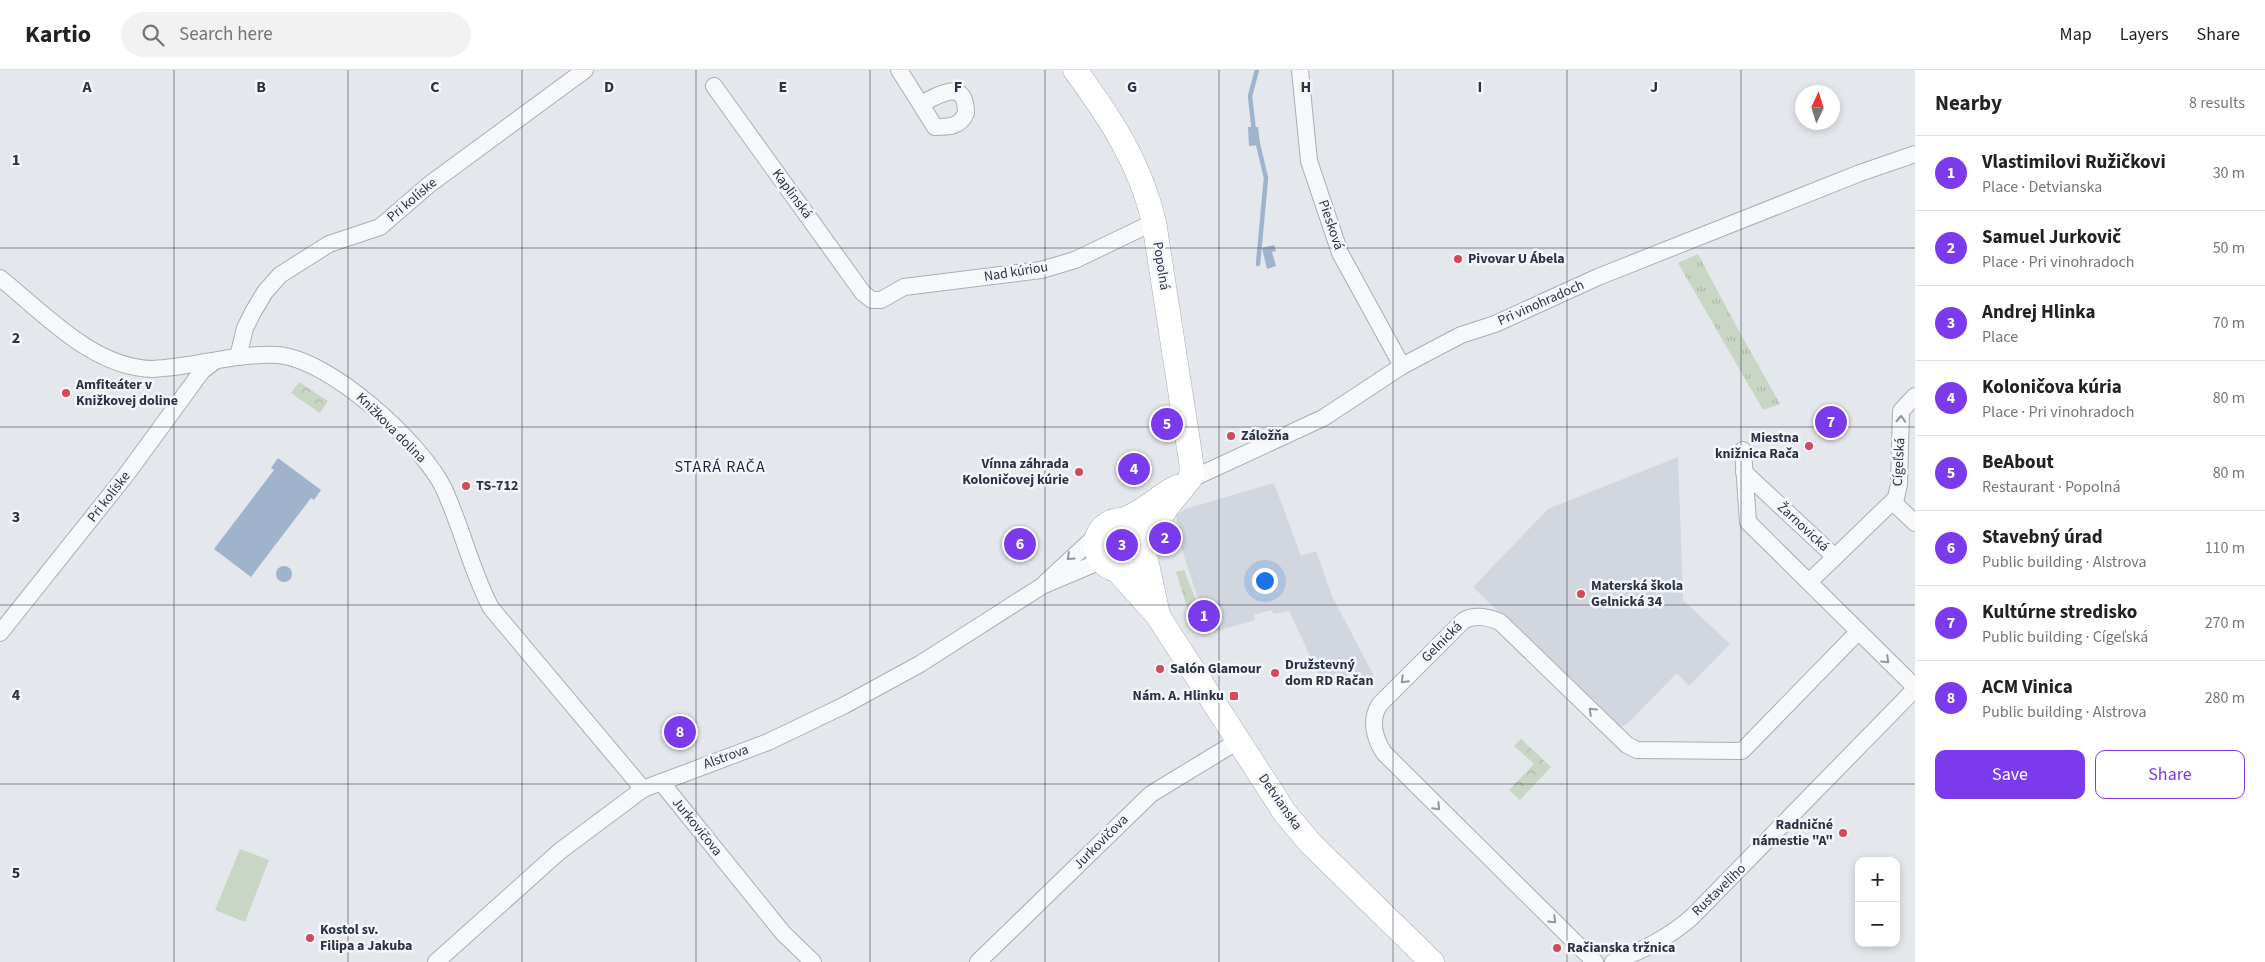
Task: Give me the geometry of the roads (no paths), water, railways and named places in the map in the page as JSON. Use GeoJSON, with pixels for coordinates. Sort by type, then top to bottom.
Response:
{"type":"FeatureCollection","features":[{"type":"Feature","properties":{"kind":"street","name":"Pri kolíske"},"geometry":{"type":"LineString","coordinates":[[238,357],[246,328],[253,312],[265,292],[280,275],[329,244],[380,226],[430,184],[585,70]]}},
{"type":"Feature","properties":{"kind":"street"},"geometry":{"type":"LineString","coordinates":[[899,70],[921,104]]}},
{"type":"Feature","properties":{"kind":"street","name":"Popolná"},"geometry":{"type":"LineString","coordinates":[[1076,70],[1128,149],[1146,190],[1154,222],[1191,461],[1192,475],[1186,482]]}},
{"type":"Feature","properties":{"kind":"street","name":"Piesková"},"geometry":{"type":"LineString","coordinates":[[1300,70],[1309,161],[1340,253],[1402,366]]}},
{"type":"Feature","properties":{"kind":"street","name":"Kaplinská"},"geometry":{"type":"LineString","coordinates":[[714,86],[863,293],[872,300]]}},
{"type":"Feature","properties":{"kind":"street","name":"Pri vinohradoch"},"geometry":{"type":"LineString","coordinates":[[1122,520],[1138,513],[1162,494],[1323,418],[1402,366],[1448,341],[1495,324],[1598,277],[1860,173],[1915,154]]}},
{"type":"Feature","properties":{"kind":"street","name":"Nad kúriou"},"geometry":{"type":"LineString","coordinates":[[872,300],[881,300],[904,287],[1041,270],[1075,260],[1154,222]]}},
{"type":"Feature","properties":{"kind":"street","name":"Knižkova dolina"},"geometry":{"type":"LineString","coordinates":[[0,278],[91,352],[111,361],[139,369],[153,369],[216,359],[280,355],[303,361],[335,377],[366,401],[418,452],[443,487],[478,584],[491,608],[643,789]]}},
{"type":"Feature","properties":{"kind":"street","name":"Pri kolíske"},"geometry":{"type":"LineString","coordinates":[[0,633],[126,475],[202,371],[216,359]]}},
{"type":"Feature","properties":{"kind":"street","name":"Cígeľská"},"geometry":{"type":"LineString","coordinates":[[1915,396],[1901,411],[1899,484],[1897,495],[1893,502],[1915,523]]}},
{"type":"Feature","properties":{"kind":"street"},"geometry":{"type":"LineString","coordinates":[[1743,450],[1748,522],[1858,632],[1913,694]]}},
{"type":"Feature","properties":{"kind":"street","name":"Žarnovická"},"geometry":{"type":"LineString","coordinates":[[1744,472],[1834,557],[1809,582]]}},
{"type":"Feature","properties":{"kind":"street","name":"Pri vinohradoch"},"geometry":{"type":"LineString","coordinates":[[1145,549],[1166,508],[1186,482]]}},
{"type":"Feature","properties":{"kind":"street"},"geometry":{"type":"LineString","coordinates":[[1834,557],[1893,502]]}},
{"type":"Feature","properties":{"kind":"street"},"geometry":{"type":"LineString","coordinates":[[1122,520],[1138,526],[1143,532],[1145,549],[1133,568],[1109,565],[1096,544],[1101,531],[1109,523],[1122,520]]}},
{"type":"Feature","properties":{"kind":"street","name":"Alstrova"},"geometry":{"type":"LineString","coordinates":[[436,962],[560,851],[643,789],[768,742],[843,706],[920,664],[1042,586],[1101,531]]}},
{"type":"Feature","properties":{"kind":"street","name":"Detvianska"},"geometry":{"type":"LineString","coordinates":[[1145,549],[1158,616]]}},
{"type":"Feature","properties":{"kind":"street","name":"Alstrova"},"geometry":{"type":"LineString","coordinates":[[1042,586],[1109,565]]}},
{"type":"Feature","properties":{"kind":"street","name":"Detvianska"},"geometry":{"type":"LineString","coordinates":[[1109,565],[1158,616],[1285,813],[1311,844],[1432,962]]}},
{"type":"Feature","properties":{"kind":"street","name":"Gelnická"},"geometry":{"type":"LineString","coordinates":[[1595,962],[1391,761],[1376,737],[1374,728],[1376,711],[1463,620],[1472,617],[1486,617],[1500,622],[1627,745],[1637,750],[1742,751],[1858,632]]}},
{"type":"Feature","properties":{"kind":"street","name":"Rustaveliho"},"geometry":{"type":"LineString","coordinates":[[1613,962],[1659,942],[1692,917],[1913,694]]}},
{"type":"Feature","properties":{"kind":"street","name":"Jurkovičova"},"geometry":{"type":"LineString","coordinates":[[978,962],[1151,794],[1238,741]]}},
{"type":"Feature","properties":{"kind":"street","name":"Jurkovičova"},"geometry":{"type":"LineString","coordinates":[[661,782],[783,933],[813,962]]}},
{"type":"Feature","properties":{"kind":"water"},"geometry":{"type":"Polygon","coordinates":[[[1248,127],[1258,127],[1260,145],[1249,146],[1248,127]]]}},
{"type":"Feature","properties":{"kind":"water"},"geometry":{"type":"Polygon","coordinates":[[[1274,245],[1276,251],[1272,252],[1276,266],[1267,269],[1262,248],[1274,245]]]}},
{"type":"Feature","properties":{"kind":"water"},"geometry":{"type":"Polygon","coordinates":[[[278,458],[321,490],[314,500],[311,498],[251,577],[214,549],[274,470],[271,468],[278,458]]]}},
{"type":"Feature","properties":{"kind":"water"},"geometry":{"type":"Polygon","coordinates":[[[284,566],[292,574],[284,582],[276,574],[284,566]]]}},
{"type":"Feature","properties":{"kind":"waterway"},"geometry":{"type":"LineString","coordinates":[[1254,132],[1250,96],[1257,70]]}},
{"type":"Feature","properties":{"kind":"waterway"},"geometry":{"type":"LineString","coordinates":[[1257,140],[1266,178],[1258,264]]}},
{"type":"Feature","properties":{"kind":"place","name":"Pivovar U Ábela"},"geometry":{"type":"Point","coordinates":[1458,259]}},
{"type":"Feature","properties":{"kind":"place","name":"Amfiteáter v Knižkovej doline"},"geometry":{"type":"Point","coordinates":[66,393]}},
{"type":"Feature","properties":{"kind":"place","name":"Kultúrne stredisko"},"geometry":{"type":"Point","coordinates":[1831,422]}},
{"type":"Feature","properties":{"kind":"place","name":"BeAbout"},"geometry":{"type":"Point","coordinates":[1167,424]}},
{"type":"Feature","properties":{"kind":"place","name":"Záložňa"},"geometry":{"type":"Point","coordinates":[1231,436]}},
{"type":"Feature","properties":{"kind":"place","name":"Miestna knižnica Rača"},"geometry":{"type":"Point","coordinates":[1809,446]}},
{"type":"Feature","properties":{"kind":"place","name":"Koloničova kúria"},"geometry":{"type":"Point","coordinates":[1134,469]}},
{"type":"Feature","properties":{"kind":"place","name":"Vínna záhrada Koloničovej kúrie"},"geometry":{"type":"Point","coordinates":[1079,472]}},
{"type":"Feature","properties":{"kind":"place","name":"TS-712"},"geometry":{"type":"Point","coordinates":[466,486]}},
{"type":"Feature","properties":{"kind":"place","name":"Samuel Jurkovič"},"geometry":{"type":"Point","coordinates":[1165,538]}},
{"type":"Feature","properties":{"kind":"place","name":"Stavebný úrad"},"geometry":{"type":"Point","coordinates":[1020,544]}},
{"type":"Feature","properties":{"kind":"place","name":"Andrej Hlinka"},"geometry":{"type":"Point","coordinates":[1122,545]}},
{"type":"Feature","properties":{"kind":"place","name":"Materská škola Gelnická 34"},"geometry":{"type":"Point","coordinates":[1581,594]}},
{"type":"Feature","properties":{"kind":"place","name":"Vlastimilovi Ružičkovi"},"geometry":{"type":"Point","coordinates":[1204,616]}},
{"type":"Feature","properties":{"kind":"place","name":"Salón Glamour"},"geometry":{"type":"Point","coordinates":[1160,669]}},
{"type":"Feature","properties":{"kind":"place","name":"Družstevný dom RD Račan"},"geometry":{"type":"Point","coordinates":[1275,673]}},
{"type":"Feature","properties":{"kind":"place","name":"Nám. A. Hlinku"},"geometry":{"type":"Point","coordinates":[1234,696]}},
{"type":"Feature","properties":{"kind":"place","name":"ACM Vinica"},"geometry":{"type":"Point","coordinates":[680,732]}},
{"type":"Feature","properties":{"kind":"place","name":"Radničné námestie \"A\""},"geometry":{"type":"Point","coordinates":[1843,833]}},
{"type":"Feature","properties":{"kind":"place","name":"Kostol sv. Filipa a Jakuba"},"geometry":{"type":"Point","coordinates":[310,938]}},
{"type":"Feature","properties":{"kind":"place","name":"Račianska tržnica"},"geometry":{"type":"Point","coordinates":[1557,948]}},
{"type":"Feature","properties":{"kind":"district","name":"STARÁ RAČA"},"geometry":{"type":"Point","coordinates":[720,467]}}]}
